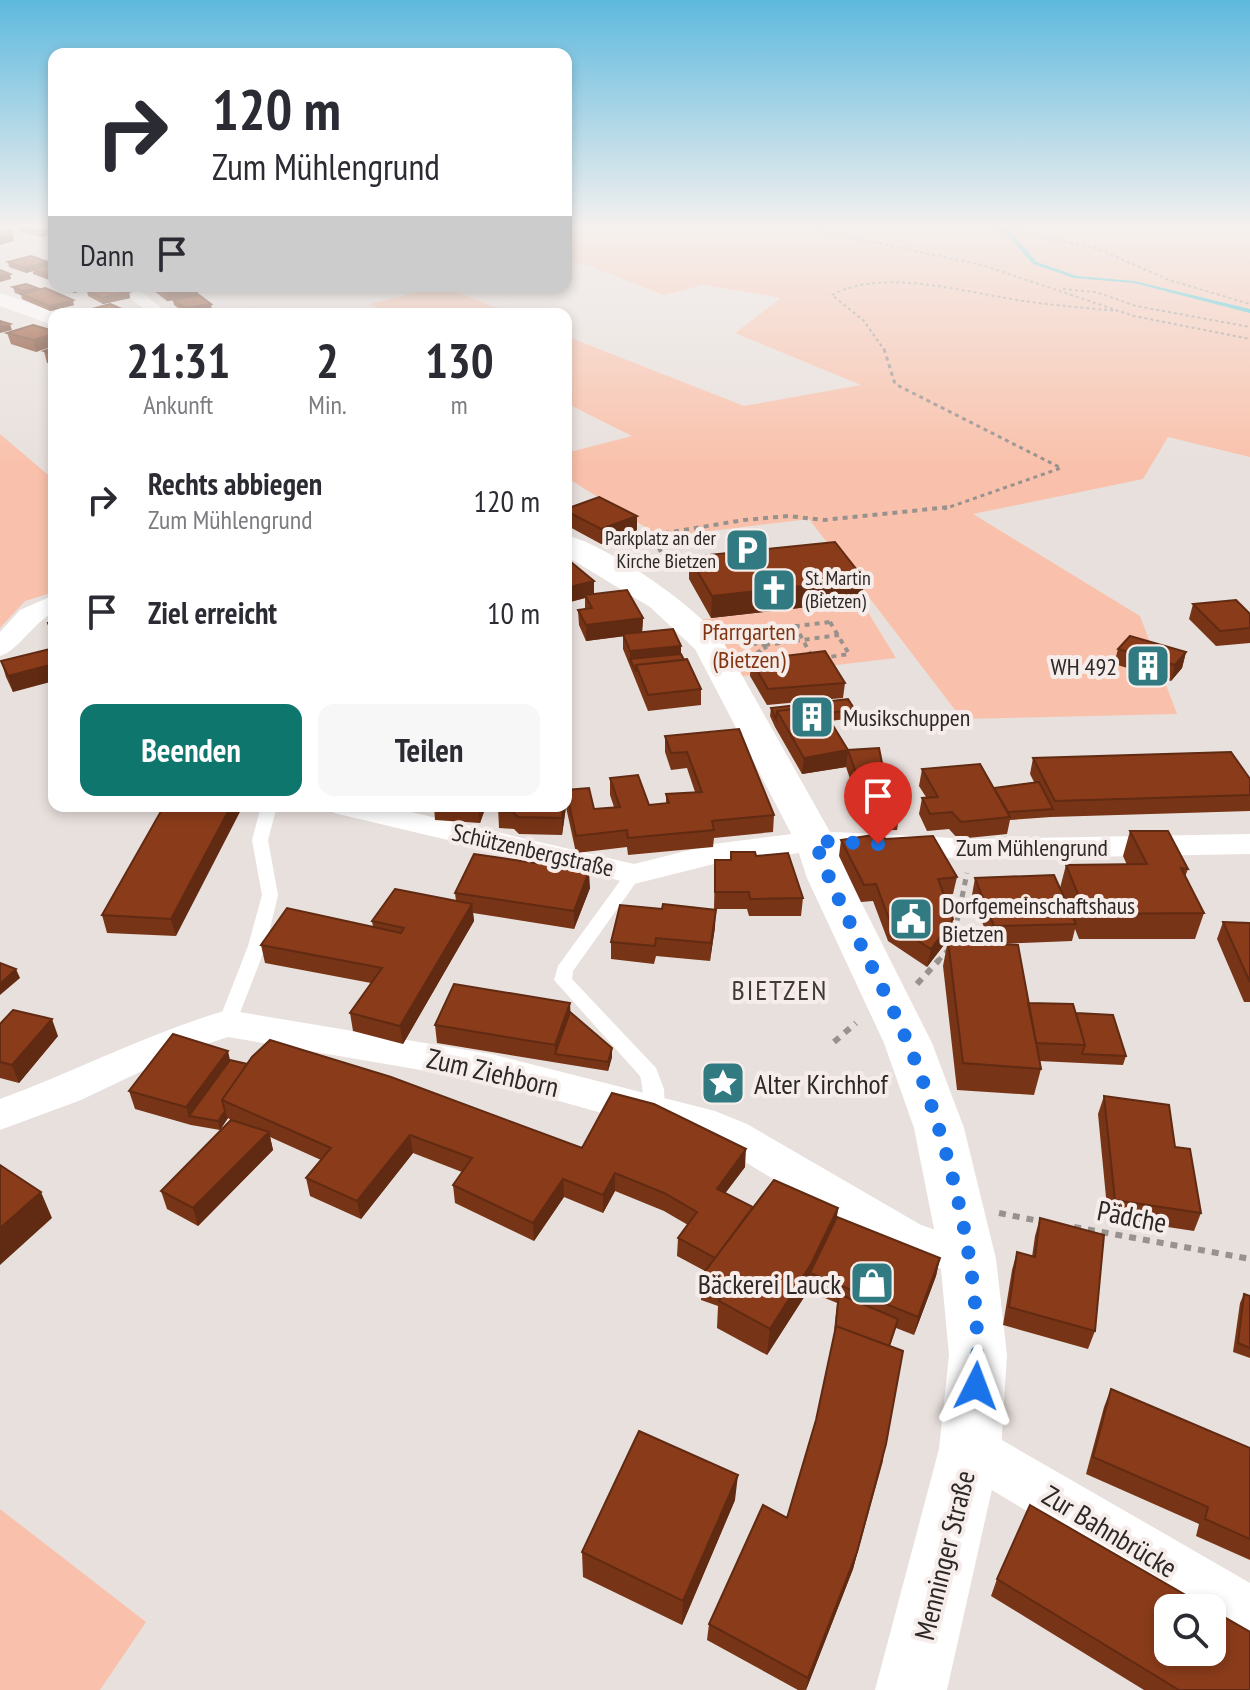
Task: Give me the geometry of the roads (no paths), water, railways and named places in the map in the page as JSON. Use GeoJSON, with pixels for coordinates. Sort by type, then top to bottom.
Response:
{"type":"FeatureCollection","features":[{"type":"Feature","properties":{"kind":"street"},"geometry":{"type":"LineString","coordinates":[[16,305],[48,317]]}},
{"type":"Feature","properties":{"kind":"street","name":"Menninger Straße"},"geometry":{"type":"LineString","coordinates":[[572,547],[659,597],[689,621],[718,660],[815,841],[828,878],[886,996],[939,1128],[963,1234],[978,1355],[970,1449],[911,1690]]}},
{"type":"Feature","properties":{"kind":"street"},"geometry":{"type":"LineString","coordinates":[[0,648],[29,615],[48,605]]}},
{"type":"Feature","properties":{"kind":"street","name":"Schützenbergstraße"},"geometry":{"type":"LineString","coordinates":[[370,812],[634,874],[714,854],[815,841]]}},
{"type":"Feature","properties":{"kind":"street","name":"Zum Mühlengrund"},"geometry":{"type":"LineString","coordinates":[[815,841],[972,849],[1250,844]]}},
{"type":"Feature","properties":{"kind":"street","name":"Zum Ziehborn"},"geometry":{"type":"LineString","coordinates":[[0,1115],[67,1090],[169,1042],[227,1023],[491,1068],[701,1122],[733,1135],[908,1239],[963,1234]]}},
{"type":"Feature","properties":{"kind":"street","name":"Zur Bahnbrücke"},"geometry":{"type":"LineString","coordinates":[[970,1449],[1250,1614]]}},
{"type":"Feature","properties":{"kind":"lane"},"geometry":{"type":"LineString","coordinates":[[227,1023],[257,946],[270,895],[260,840],[267,812]]}},
{"type":"Feature","properties":{"kind":"lane"},"geometry":{"type":"LineString","coordinates":[[634,874],[564,970],[563,980],[649,1073],[654,1089],[655,1112]]}},
{"type":"Feature","properties":{"kind":"waterway"},"geometry":{"type":"LineString","coordinates":[[1225,305],[1250,311]]}},
{"type":"Feature","properties":{"kind":"place","name":"Parkplatz an der Kirche Bietzen"},"geometry":{"type":"Point","coordinates":[747,550]}},
{"type":"Feature","properties":{"kind":"place","name":"St. Martin (Bietzen)"},"geometry":{"type":"Point","coordinates":[774,590]}},
{"type":"Feature","properties":{"kind":"place","name":"WH 492"},"geometry":{"type":"Point","coordinates":[1148,666]}},
{"type":"Feature","properties":{"kind":"place","name":"Musikschuppen"},"geometry":{"type":"Point","coordinates":[812,717]}},
{"type":"Feature","properties":{"kind":"place","name":"Dorfgemeinschaftshaus Bietzen"},"geometry":{"type":"Point","coordinates":[911,919]}},
{"type":"Feature","properties":{"kind":"place","name":"Alter Kirchhof"},"geometry":{"type":"Point","coordinates":[723,1083]}},
{"type":"Feature","properties":{"kind":"place","name":"Bäckerei Lauck"},"geometry":{"type":"Point","coordinates":[872,1283]}},
{"type":"Feature","properties":{"kind":"district","name":"BIETZEN"},"geometry":{"type":"Point","coordinates":[780,989]}},
{"type":"Feature","properties":{"kind":"park label","name":"Pfarrgarten (Bietzen)"},"geometry":{"type":"Point","coordinates":[749,645]}}]}
